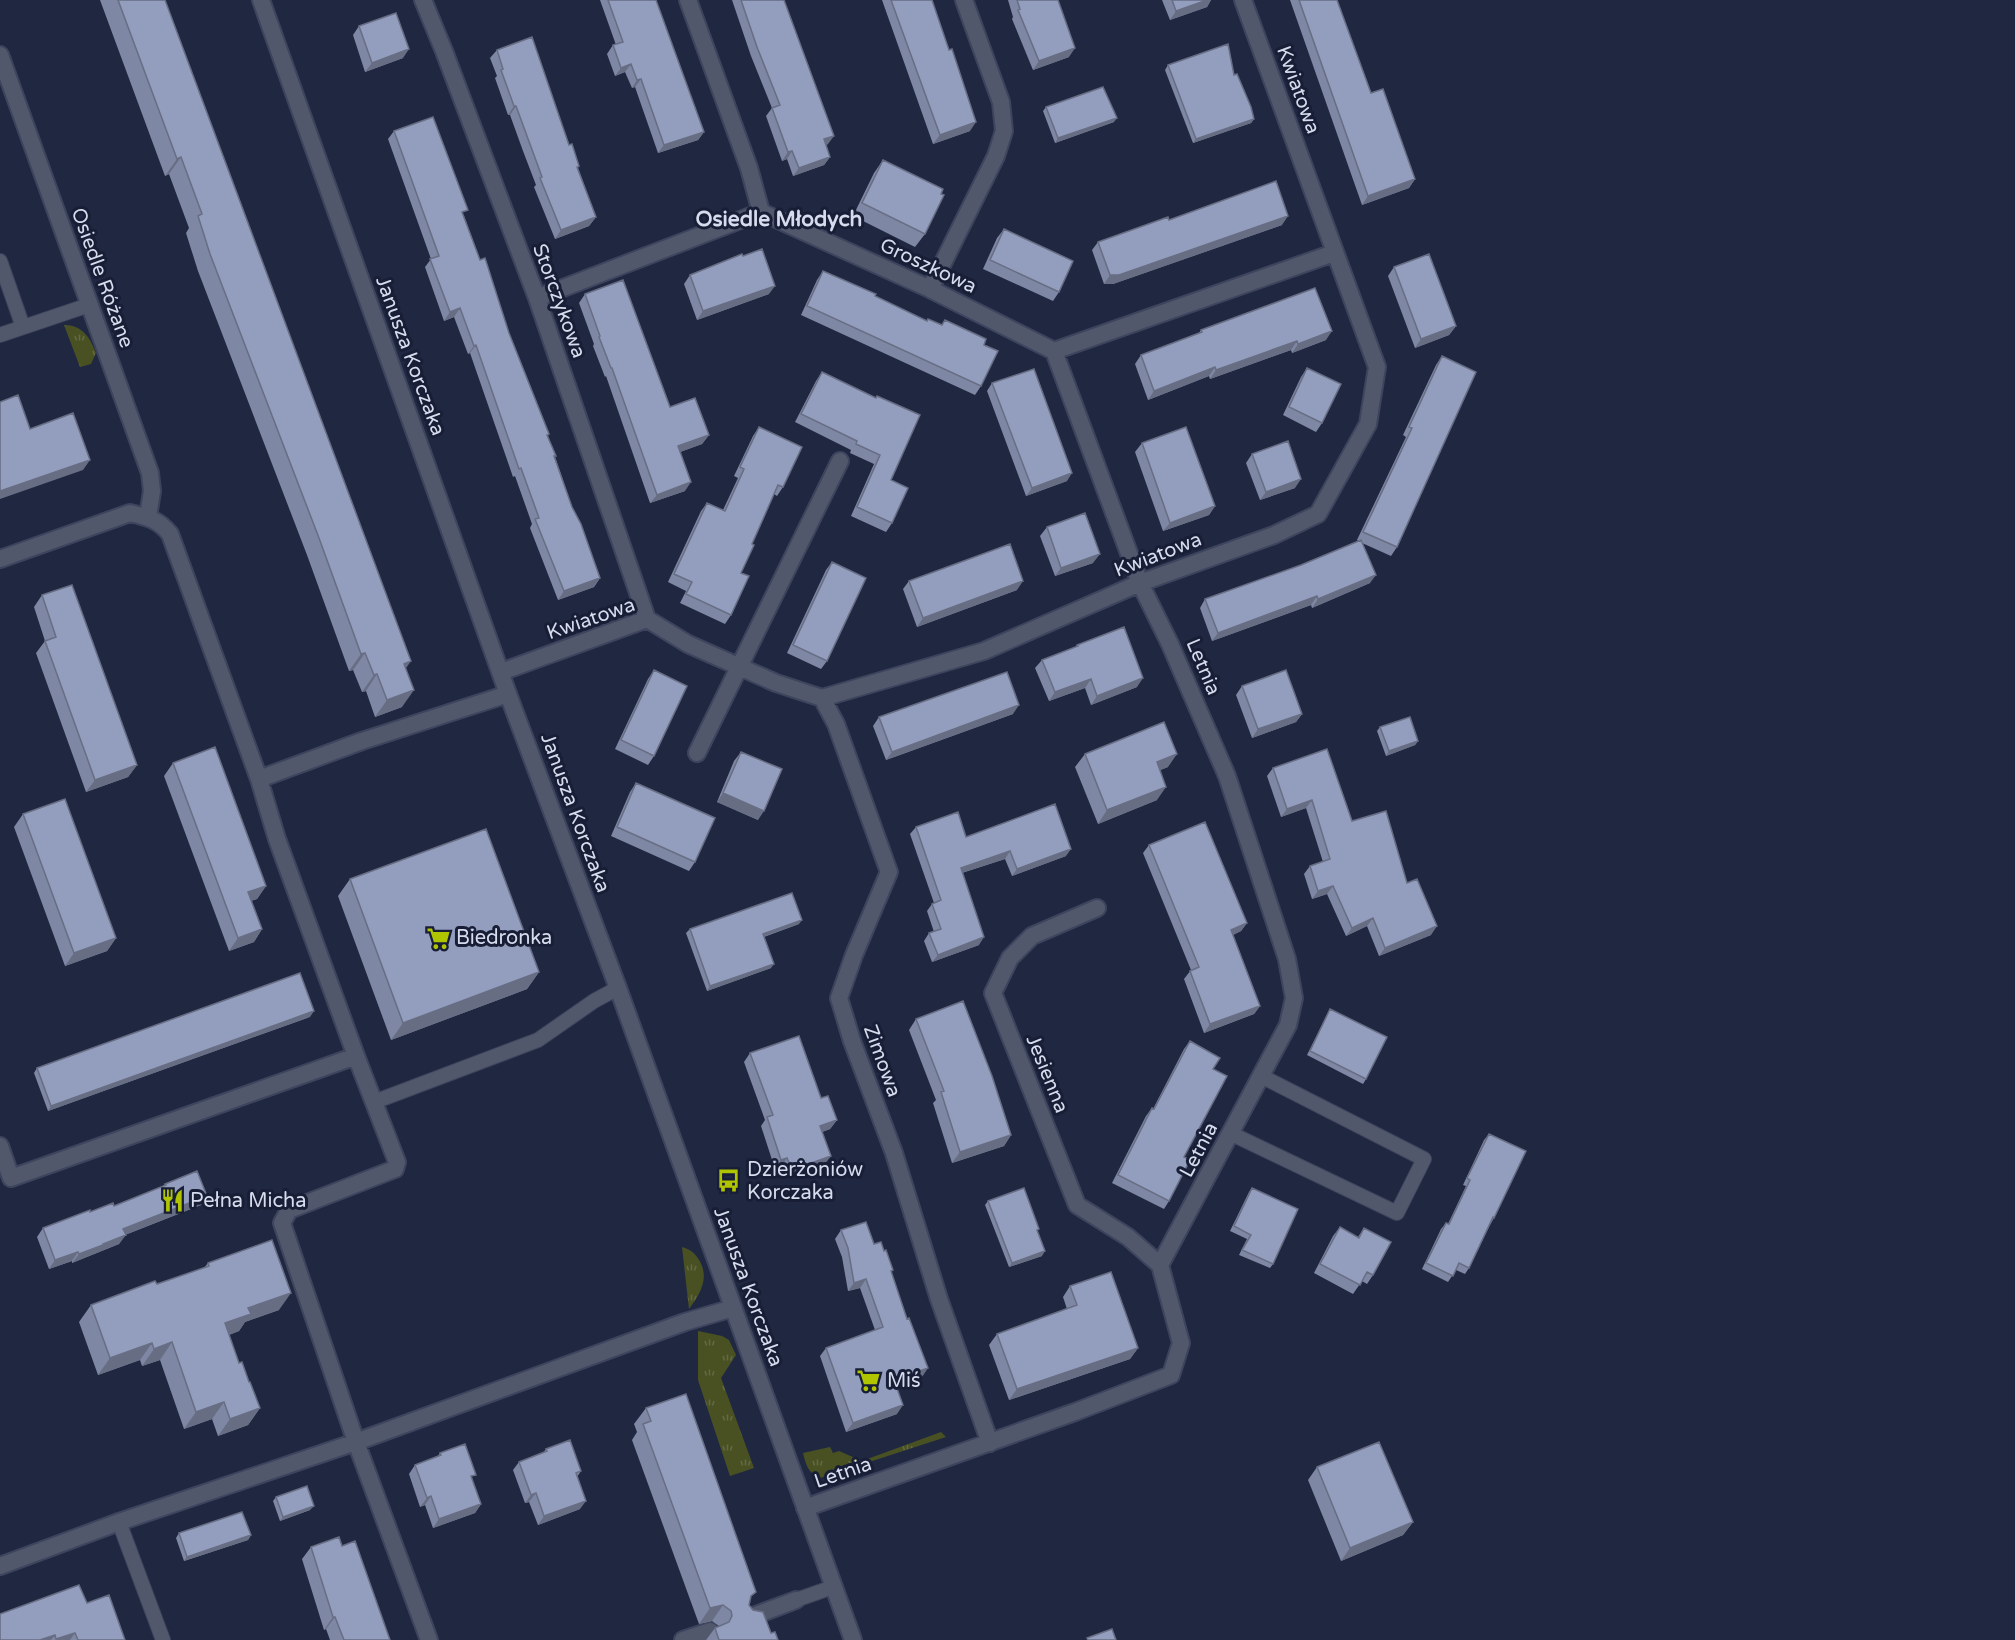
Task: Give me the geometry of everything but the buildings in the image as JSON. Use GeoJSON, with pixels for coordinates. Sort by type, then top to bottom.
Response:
{"type":"FeatureCollection","features":[{"type":"Feature","properties":{"kind":"street","name":"Janusza Korczaka"},"geometry":{"type":"LineString","coordinates":[[261,0],[508,694],[618,988],[853,1640]]}},
{"type":"Feature","properties":{"kind":"street","name":"Storczykowa"},"geometry":{"type":"LineString","coordinates":[[423,0],[537,298],[647,618]]}},
{"type":"Feature","properties":{"kind":"street"},"geometry":{"type":"LineString","coordinates":[[537,298],[761,212],[749,168],[688,0]]}},
{"type":"Feature","properties":{"kind":"street"},"geometry":{"type":"LineString","coordinates":[[930,289],[996,156],[1004,131],[1001,102],[964,0]]}},
{"type":"Feature","properties":{"kind":"street","name":"Kwiatowa"},"geometry":{"type":"LineString","coordinates":[[501,672],[647,618],[688,644],[776,683],[822,698],[984,651],[1140,583],[1274,535],[1318,514],[1368,424],[1377,367],[1243,0]]}},
{"type":"Feature","properties":{"kind":"street","name":"Osiedle Różane"},"geometry":{"type":"LineString","coordinates":[[0,55],[150,473],[152,491],[148,517]]}},
{"type":"Feature","properties":{"kind":"street","name":"Groszkowa"},"geometry":{"type":"LineString","coordinates":[[761,212],[930,289],[1054,351]]}},
{"type":"Feature","properties":{"kind":"street"},"geometry":{"type":"LineString","coordinates":[[1140,583],[1054,351],[1334,252]]}},
{"type":"Feature","properties":{"kind":"street"},"geometry":{"type":"LineString","coordinates":[[697,753],[840,461]]}},
{"type":"Feature","properties":{"kind":"street"},"geometry":{"type":"LineString","coordinates":[[0,559],[130,513],[148,517],[162,524],[170,534],[259,779],[277,839],[397,1162],[395,1169],[289,1210],[282,1223],[356,1442],[429,1640]]}},
{"type":"Feature","properties":{"kind":"street","name":"Letnia"},"geometry":{"type":"LineString","coordinates":[[805,1508],[990,1443],[1171,1375],[1181,1343],[1160,1265],[1232,1134],[1288,1025],[1294,998],[1287,959],[1227,776],[1170,644],[1140,583]]}},
{"type":"Feature","properties":{"kind":"street"},"geometry":{"type":"LineString","coordinates":[[259,779],[343,748],[508,694]]}},
{"type":"Feature","properties":{"kind":"street","name":"Zimowa"},"geometry":{"type":"LineString","coordinates":[[822,698],[836,724],[889,872],[838,998],[894,1153],[939,1299],[990,1443]]}},
{"type":"Feature","properties":{"kind":"street","name":"Jesienna"},"geometry":{"type":"LineString","coordinates":[[1097,908],[1032,936],[1010,958],[993,993],[1077,1205],[1128,1237],[1160,1265]]}},
{"type":"Feature","properties":{"kind":"street"},"geometry":{"type":"LineString","coordinates":[[0,1146],[11,1178],[356,1056]]}},
{"type":"Feature","properties":{"kind":"street"},"geometry":{"type":"LineString","coordinates":[[0,1566],[119,1522],[356,1442],[685,1322],[733,1308]]}},
{"type":"Feature","properties":{"kind":"street"},"geometry":{"type":"LineString","coordinates":[[748,1618],[796,1600]]}},
{"type":"Feature","properties":{"kind":"street"},"geometry":{"type":"LineString","coordinates":[[683,1640],[710,1631]]}},
{"type":"Feature","properties":{"kind":"lane"},"geometry":{"type":"LineString","coordinates":[[0,261],[23,327]]}},
{"type":"Feature","properties":{"kind":"lane"},"geometry":{"type":"LineString","coordinates":[[0,335],[89,305]]}},
{"type":"Feature","properties":{"kind":"lane"},"geometry":{"type":"LineString","coordinates":[[374,1102],[538,1040],[594,1001],[618,988]]}},
{"type":"Feature","properties":{"kind":"lane"},"geometry":{"type":"LineString","coordinates":[[1232,1134],[1397,1213],[1424,1159],[1261,1076]]}},
{"type":"Feature","properties":{"kind":"lane"},"geometry":{"type":"LineString","coordinates":[[119,1522],[163,1640]]}},
{"type":"Feature","properties":{"kind":"lane"},"geometry":{"type":"LineString","coordinates":[[796,1600],[833,1587]]}},
{"type":"Feature","properties":{"kind":"green space"},"geometry":{"type":"Polygon","coordinates":[[[64,325],[76,327],[85,333],[96,353],[91,364],[80,367],[64,325]]]}},
{"type":"Feature","properties":{"kind":"green space"},"geometry":{"type":"Polygon","coordinates":[[[682,1247],[695,1255],[701,1264],[704,1278],[700,1291],[689,1309],[682,1247]]]}},
{"type":"Feature","properties":{"kind":"green space"},"geometry":{"type":"Polygon","coordinates":[[[698,1331],[722,1336],[729,1340],[736,1355],[721,1378],[754,1468],[730,1476],[698,1380],[698,1331]]]}},
{"type":"Feature","properties":{"kind":"green space"},"geometry":{"type":"Polygon","coordinates":[[[941,1432],[946,1437],[820,1478],[808,1468],[803,1453],[830,1447],[833,1453],[839,1451],[862,1461],[941,1432]]]}},
{"type":"Feature","properties":{"kind":"place","name":"Biedronka"},"geometry":{"type":"Point","coordinates":[438,938]}},
{"type":"Feature","properties":{"kind":"place","name":"Dzierżoniów Korczaka"},"geometry":{"type":"Point","coordinates":[729,1181]}},
{"type":"Feature","properties":{"kind":"place","name":"Pełna Micha"},"geometry":{"type":"Point","coordinates":[172,1201]}},
{"type":"Feature","properties":{"kind":"place","name":"Miś"},"geometry":{"type":"Point","coordinates":[869,1381]}},
{"type":"Feature","properties":{"kind":"district","name":"Osiedle Młodych"},"geometry":{"type":"Point","coordinates":[779,219]}}]}
